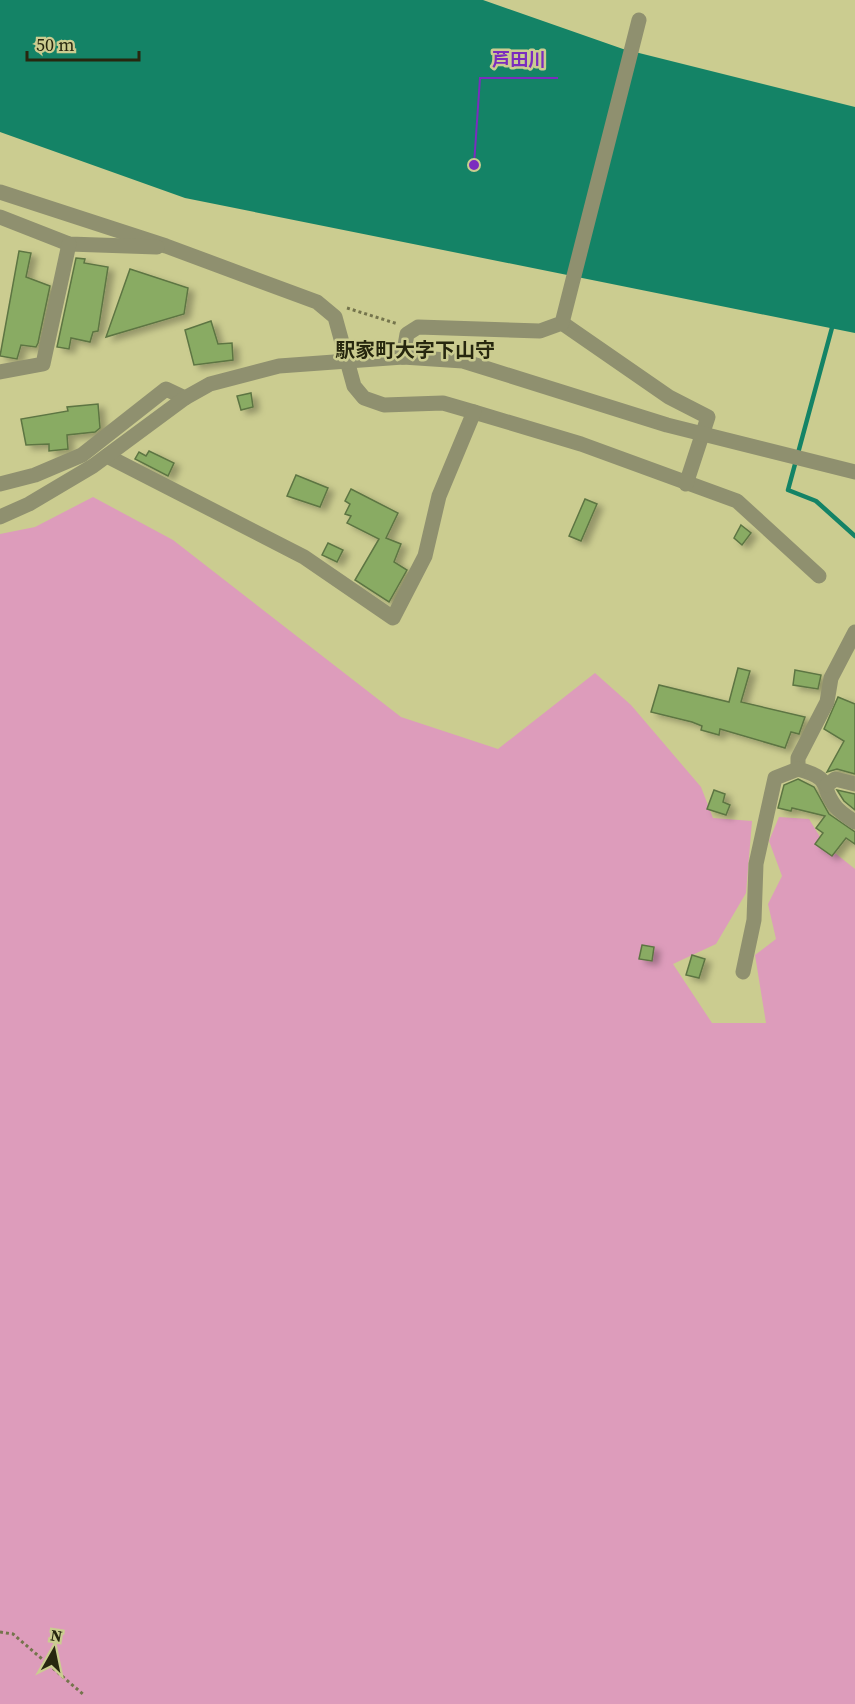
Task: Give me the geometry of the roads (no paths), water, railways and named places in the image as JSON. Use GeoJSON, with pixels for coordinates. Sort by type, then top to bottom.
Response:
{"type":"FeatureCollection","features":[{"type":"Feature","properties":{"kind":"street"},"geometry":{"type":"LineString","coordinates":[[562,323],[639,20]]}},
{"type":"Feature","properties":{"kind":"street"},"geometry":{"type":"LineString","coordinates":[[0,192],[166,246],[317,302],[335,317],[354,386],[364,398],[384,405],[443,404],[474,412],[581,444],[737,501],[819,576]]}},
{"type":"Feature","properties":{"kind":"street"},"geometry":{"type":"LineString","coordinates":[[0,217],[69,244],[145,248],[166,246]]}},
{"type":"Feature","properties":{"kind":"street"},"geometry":{"type":"LineString","coordinates":[[0,372],[43,364],[69,244]]}},
{"type":"Feature","properties":{"kind":"street"},"geometry":{"type":"LineString","coordinates":[[403,357],[407,334],[418,327],[540,331],[562,323]]}},
{"type":"Feature","properties":{"kind":"street"},"geometry":{"type":"LineString","coordinates":[[562,323],[669,397],[708,417],[686,484]]}},
{"type":"Feature","properties":{"kind":"street"},"geometry":{"type":"LineString","coordinates":[[0,517],[29,504],[107,456],[185,398],[210,384],[279,366],[403,357],[463,362],[702,434],[855,472]]}},
{"type":"Feature","properties":{"kind":"street"},"geometry":{"type":"LineString","coordinates":[[0,484],[35,475],[82,454],[166,389],[185,398]]}},
{"type":"Feature","properties":{"kind":"street"},"geometry":{"type":"LineString","coordinates":[[107,456],[304,557],[393,618],[425,556],[439,496],[474,412]]}},
{"type":"Feature","properties":{"kind":"street"},"geometry":{"type":"LineString","coordinates":[[798,769],[798,758],[827,702],[831,678],[855,632]]}},
{"type":"Feature","properties":{"kind":"street"},"geometry":{"type":"LineString","coordinates":[[742,972],[754,920],[756,864],[775,778],[798,769],[814,773],[827,785],[835,807],[855,822]]}},
{"type":"Feature","properties":{"kind":"street"},"geometry":{"type":"LineString","coordinates":[[827,785],[835,780],[855,784]]}},
{"type":"Feature","properties":{"kind":"waterway"},"geometry":{"type":"LineString","coordinates":[[833,324],[788,490],[816,501],[855,536]]}},
{"type":"Feature","properties":{"kind":"place","name":"芦田川"},"geometry":{"type":"Point","coordinates":[474,165]}},
{"type":"Feature","properties":{"kind":"district","name":"駅家町大字下山守"},"geometry":{"type":"Point","coordinates":[415,350]}}]}
